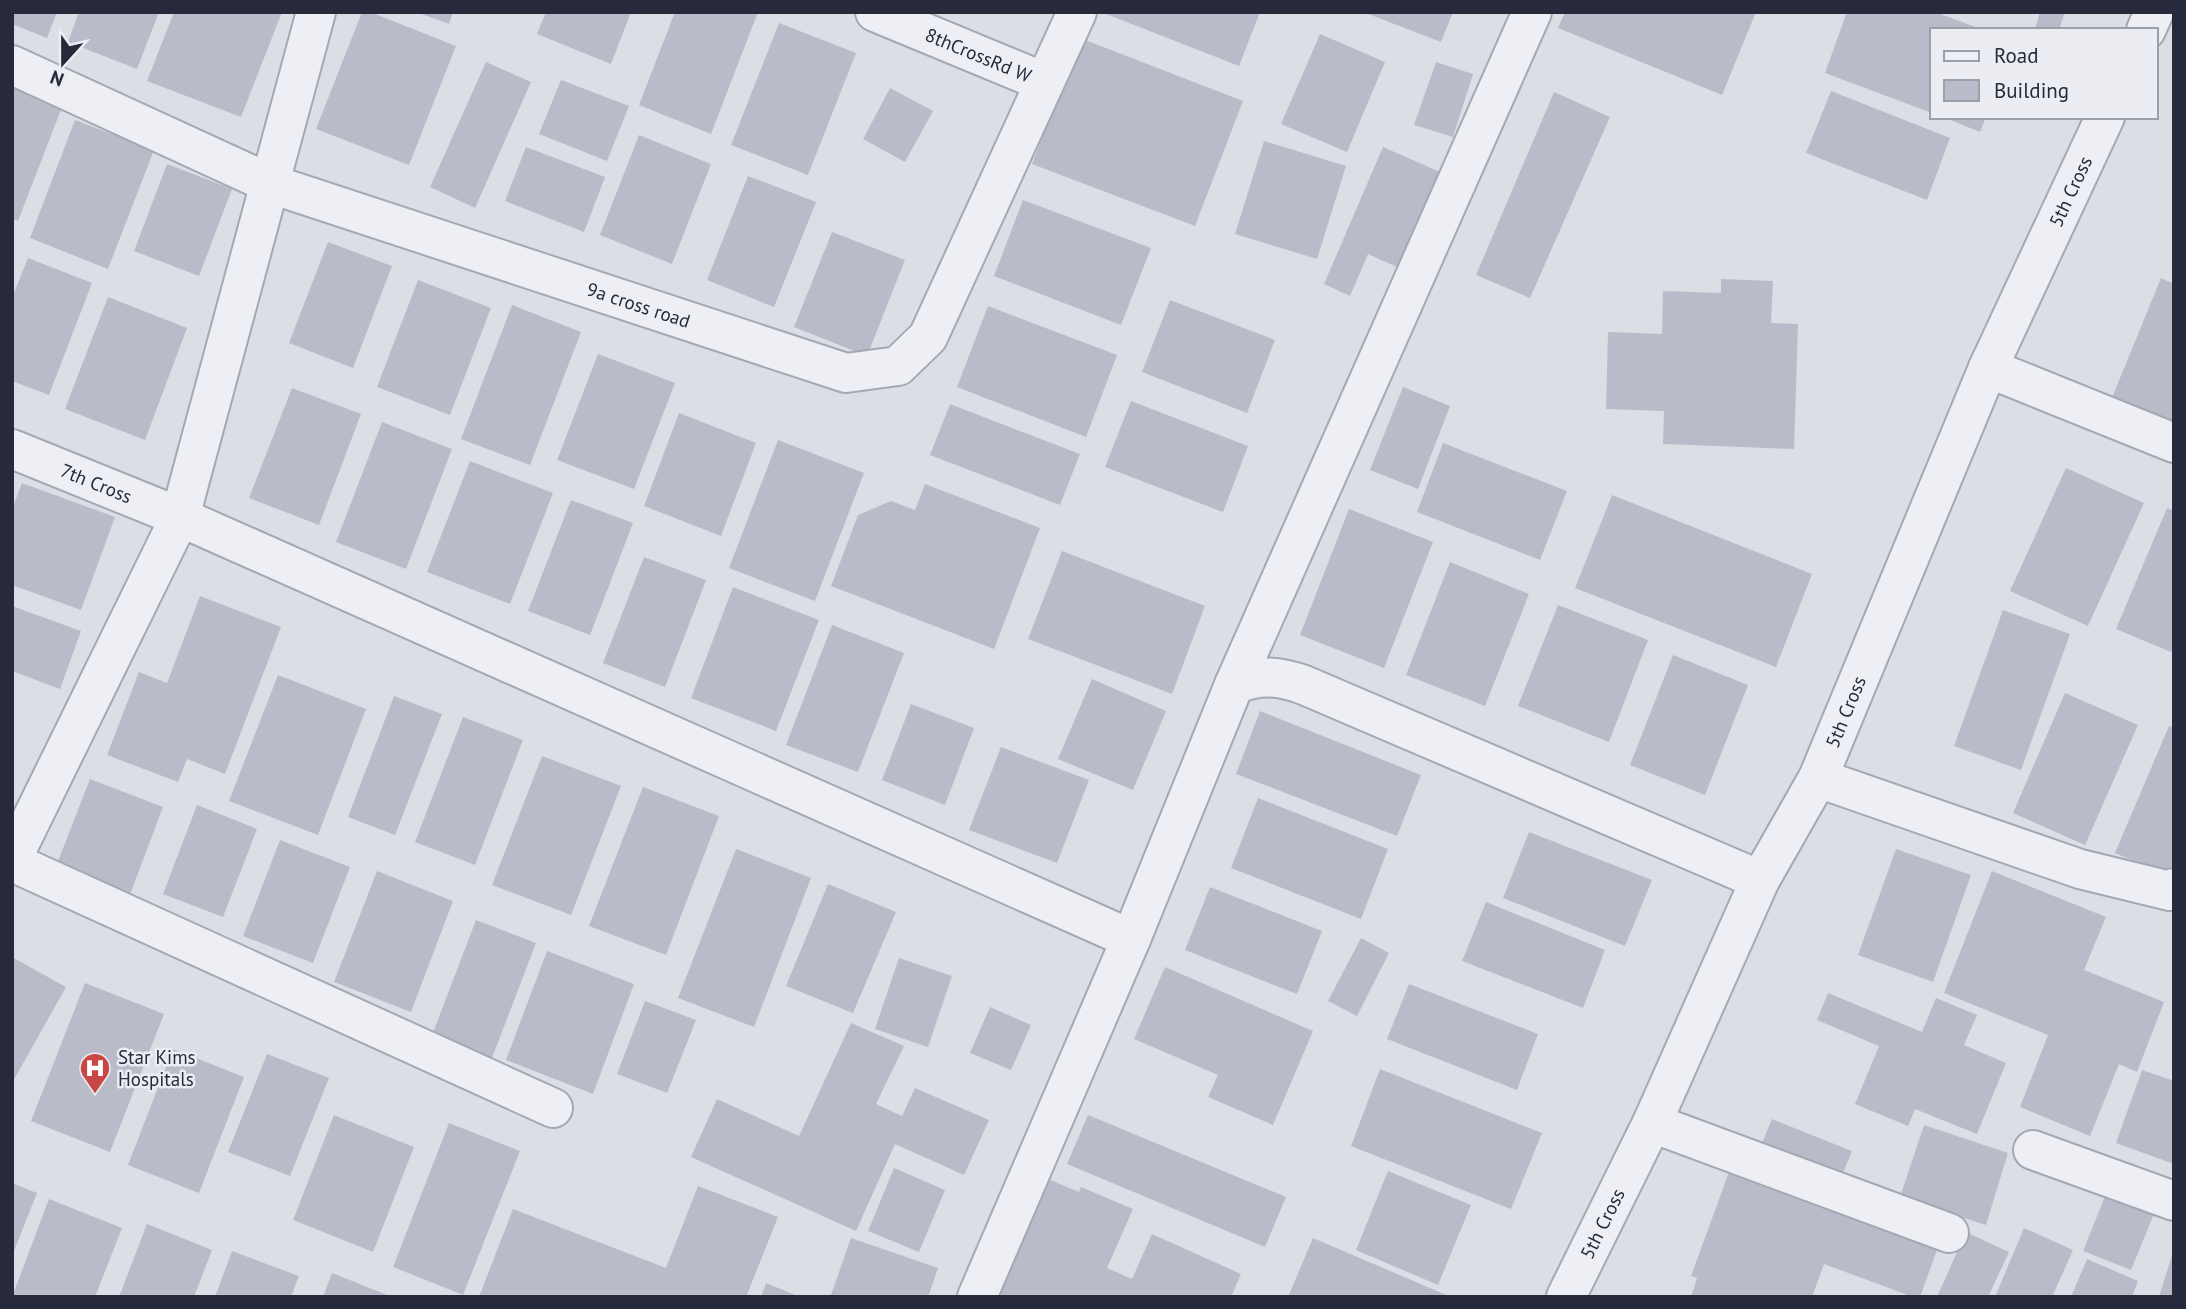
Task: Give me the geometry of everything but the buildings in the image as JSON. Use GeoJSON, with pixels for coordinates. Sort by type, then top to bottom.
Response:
{"type":"FeatureCollection","features":[{"type":"Feature","properties":{"kind":"street"},"geometry":{"type":"LineString","coordinates":[[316,12],[180,517],[12,861],[553,1108]]}},
{"type":"Feature","properties":{"kind":"street","name":"8thCrossRd W"},"geometry":{"type":"LineString","coordinates":[[875,12],[1044,82]]}},
{"type":"Feature","properties":{"kind":"street","name":"9a cross road"},"geometry":{"type":"LineString","coordinates":[[12,65],[271,184],[846,373],[898,366],[928,337],[1077,12]]}},
{"type":"Feature","properties":{"kind":"street"},"geometry":{"type":"LineString","coordinates":[[977,1297],[1131,939],[1234,685],[1532,12]]}},
{"type":"Feature","properties":{"kind":"street"},"geometry":{"type":"LineString","coordinates":[[2147,28],[2154,12]]}},
{"type":"Feature","properties":{"kind":"street","name":"5th Cross"},"geometry":{"type":"LineString","coordinates":[[1566,1297],[1653,1123],[1760,880],[1818,778],[1988,368],[2104,119]]}},
{"type":"Feature","properties":{"kind":"street"},"geometry":{"type":"LineString","coordinates":[[1988,368],[2174,443]]}},
{"type":"Feature","properties":{"kind":"street","name":"7th Cross"},"geometry":{"type":"LineString","coordinates":[[12,449],[180,517],[1131,939]]}},
{"type":"Feature","properties":{"kind":"street"},"geometry":{"type":"LineString","coordinates":[[1234,685],[1265,676],[1304,685],[1760,880]]}},
{"type":"Feature","properties":{"kind":"street"},"geometry":{"type":"LineString","coordinates":[[1818,778],[2080,869],[2170,891],[2174,888]]}},
{"type":"Feature","properties":{"kind":"street"},"geometry":{"type":"LineString","coordinates":[[1653,1123],[1949,1233]]}},
{"type":"Feature","properties":{"kind":"street"},"geometry":{"type":"LineString","coordinates":[[2033,1150],[2174,1201]]}},
{"type":"Feature","properties":{"kind":"place","name":"Star Kims Hospitals"},"geometry":{"type":"Point","coordinates":[95,1095]}}]}
